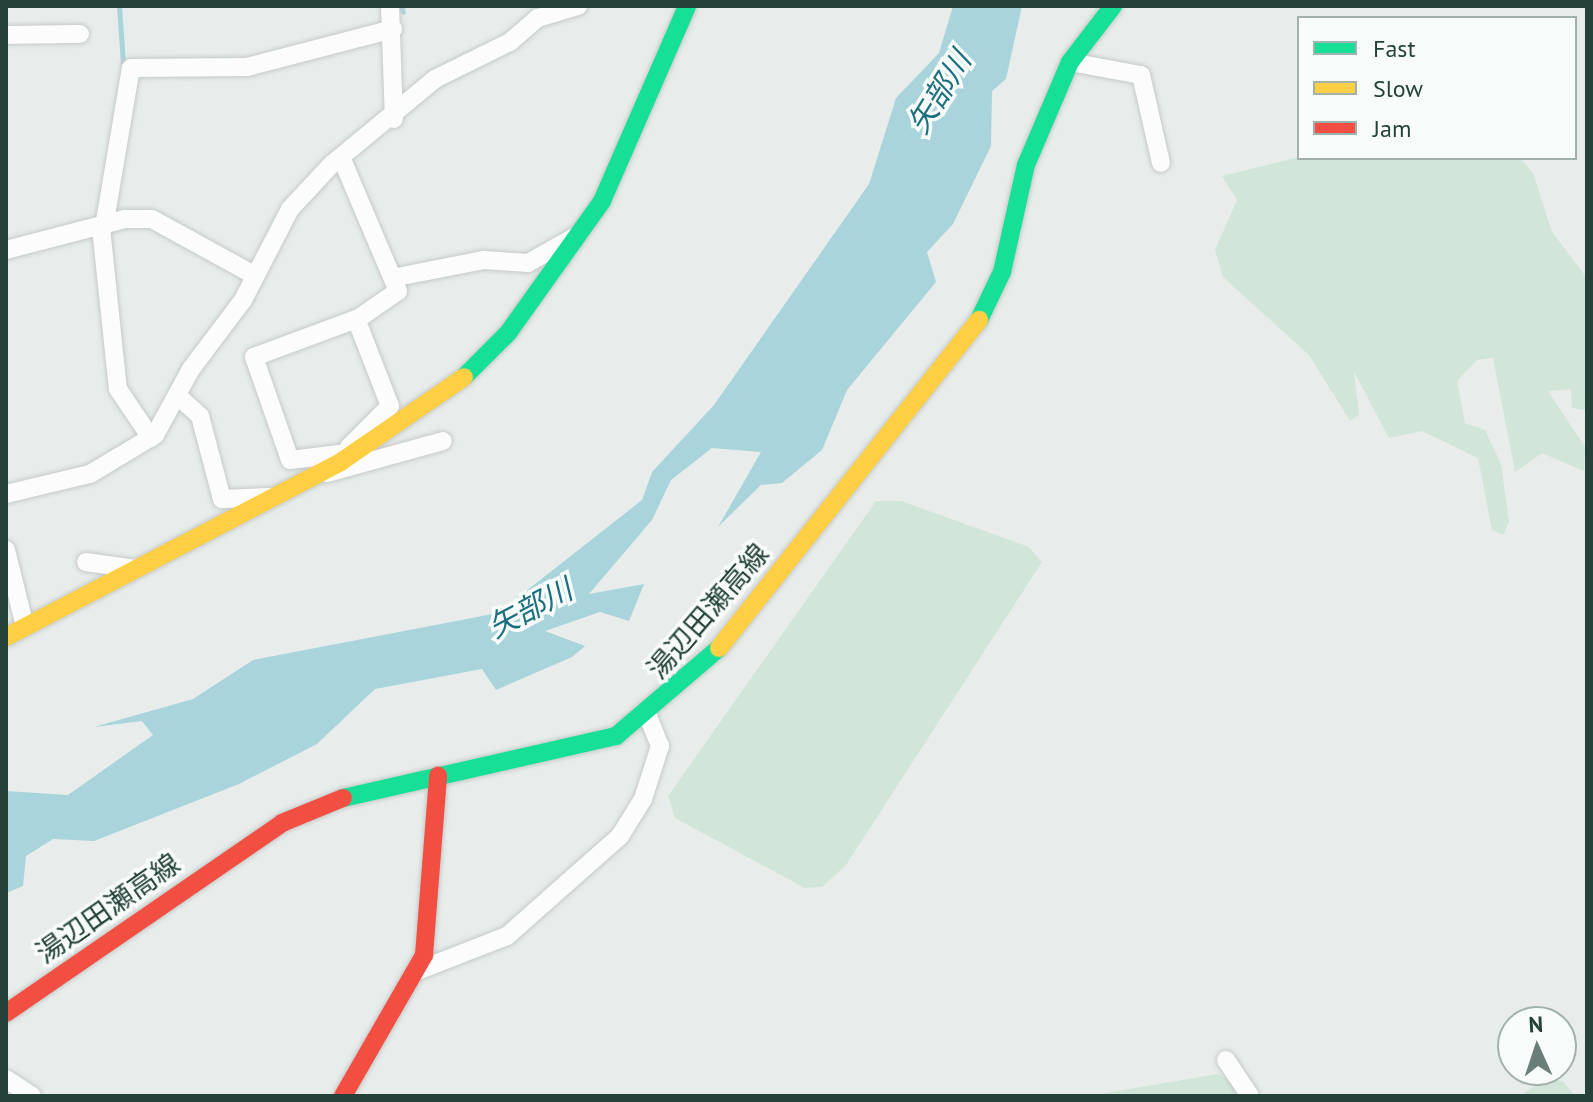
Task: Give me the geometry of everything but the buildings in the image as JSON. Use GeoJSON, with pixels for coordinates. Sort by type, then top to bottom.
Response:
{"type":"FeatureCollection","features":[{"type":"Feature","properties":{"kind":"main road"},"geometry":{"type":"LineString","coordinates":[[6,637],[317,474],[452,390],[508,333],[602,201],[687,6]]}},
{"type":"Feature","properties":{"kind":"main road","name":"湯辺田瀬高線"},"geometry":{"type":"LineString","coordinates":[[6,1013],[282,823],[343,798],[573,749],[648,717],[696,675],[782,574],[824,507],[975,328],[1002,272],[1026,165],[1070,62],[1113,6]]}},
{"type":"Feature","properties":{"kind":"main road"},"geometry":{"type":"LineString","coordinates":[[343,1096],[417,971],[430,918],[438,776]]}},
{"type":"Feature","properties":{"kind":"street"},"geometry":{"type":"LineString","coordinates":[[390,6],[394,119]]}},
{"type":"Feature","properties":{"kind":"street"},"geometry":{"type":"LineString","coordinates":[[6,494],[90,474],[151,438],[180,398],[191,369],[225,328],[290,209],[341,157],[394,119],[435,79],[510,42],[538,18],[578,6]]}},
{"type":"Feature","properties":{"kind":"street"},"geometry":{"type":"LineString","coordinates":[[151,438],[118,389],[102,227],[131,68],[247,67],[393,29]]}},
{"type":"Feature","properties":{"kind":"street"},"geometry":{"type":"LineString","coordinates":[[6,35],[80,34]]}},
{"type":"Feature","properties":{"kind":"street"},"geometry":{"type":"LineString","coordinates":[[1070,62],[1141,75],[1161,163]]}},
{"type":"Feature","properties":{"kind":"street"},"geometry":{"type":"LineString","coordinates":[[341,157],[397,277],[398,291],[356,319],[254,357],[290,460],[348,453],[390,406],[356,319]]}},
{"type":"Feature","properties":{"kind":"street"},"geometry":{"type":"LineString","coordinates":[[6,250],[125,219],[171,224],[252,274]]}},
{"type":"Feature","properties":{"kind":"street"},"geometry":{"type":"LineString","coordinates":[[397,277],[484,260],[528,263],[577,237]]}},
{"type":"Feature","properties":{"kind":"street"},"geometry":{"type":"LineString","coordinates":[[180,398],[200,416],[222,499],[273,497]]}},
{"type":"Feature","properties":{"kind":"street"},"geometry":{"type":"LineString","coordinates":[[317,474],[443,441]]}},
{"type":"Feature","properties":{"kind":"street"},"geometry":{"type":"LineString","coordinates":[[6,550],[25,627]]}},
{"type":"Feature","properties":{"kind":"street"},"geometry":{"type":"LineString","coordinates":[[86,562],[136,569]]}},
{"type":"Feature","properties":{"kind":"street"},"geometry":{"type":"LineString","coordinates":[[417,971],[507,936],[620,836],[643,799],[660,746],[648,717]]}},
{"type":"Feature","properties":{"kind":"street"},"geometry":{"type":"LineString","coordinates":[[1226,1060],[1250,1096]]}},
{"type":"Feature","properties":{"kind":"street"},"geometry":{"type":"LineString","coordinates":[[6,1079],[32,1096]]}},
{"type":"Feature","properties":{"kind":"green space"},"geometry":{"type":"Polygon","coordinates":[[[1297,157],[1297,160],[1522,160],[1533,173],[1552,232],[1587,278],[1587,410],[1572,408],[1571,389],[1548,391],[1585,447],[1584,471],[1542,453],[1515,472],[1493,358],[1477,360],[1457,381],[1465,423],[1485,430],[1501,464],[1509,522],[1503,535],[1492,530],[1478,458],[1422,431],[1389,438],[1354,372],[1359,415],[1350,421],[1309,355],[1223,277],[1215,250],[1237,200],[1222,176],[1297,157]]]}},
{"type":"Feature","properties":{"kind":"green space"},"geometry":{"type":"Polygon","coordinates":[[[876,501],[901,501],[1029,547],[1042,562],[846,865],[822,887],[805,888],[675,818],[668,796],[876,501]]]}},
{"type":"Feature","properties":{"kind":"green space"},"geometry":{"type":"Polygon","coordinates":[[[1218,1074],[1256,1096],[1088,1096],[1218,1074]]]}},
{"type":"Feature","properties":{"kind":"green space"},"geometry":{"type":"Polygon","coordinates":[[[1534,1086],[1567,1086],[1575,1096],[1520,1096],[1534,1086]]]}},
{"type":"Feature","properties":{"kind":"water","name":"矢部川"},"geometry":{"type":"Polygon","coordinates":[[[953,6],[1022,6],[1006,79],[992,91],[991,146],[953,224],[927,252],[936,282],[847,390],[822,450],[782,483],[761,485],[718,527],[761,452],[712,448],[671,480],[652,520],[589,594],[644,584],[629,621],[600,612],[545,631],[585,646],[572,657],[496,690],[482,669],[375,689],[317,744],[239,784],[94,841],[53,839],[26,856],[23,886],[6,893],[6,791],[68,795],[153,735],[142,721],[94,727],[193,699],[253,660],[498,613],[642,500],[652,472],[714,405],[869,184],[896,98],[939,53],[953,6]]]}},
{"type":"Feature","properties":{"kind":"waterway"},"geometry":{"type":"LineString","coordinates":[[119,6],[123,63]]}},
{"type":"Feature","properties":{"kind":"waterway"},"geometry":{"type":"LineString","coordinates":[[401,6],[403,12]]}},
{"type":"Feature","properties":{"kind":"traffic: fast"},"geometry":{"type":"LineString","coordinates":[[464,377],[508,333],[602,201],[687,6]]}},
{"type":"Feature","properties":{"kind":"traffic: fast"},"geometry":{"type":"LineString","coordinates":[[979,320],[1002,272],[1026,165],[1070,62],[1113,6]]}},
{"type":"Feature","properties":{"kind":"traffic: fast"},"geometry":{"type":"LineString","coordinates":[[343,798],[616,736],[719,648]]}},
{"type":"Feature","properties":{"kind":"traffic: slow"},"geometry":{"type":"LineString","coordinates":[[719,648],[979,320]]}},
{"type":"Feature","properties":{"kind":"traffic: slow"},"geometry":{"type":"LineString","coordinates":[[6,637],[342,461],[464,377]]}},
{"type":"Feature","properties":{"kind":"traffic: jam"},"geometry":{"type":"LineString","coordinates":[[343,1096],[424,955],[438,776]]}},
{"type":"Feature","properties":{"kind":"traffic: jam"},"geometry":{"type":"LineString","coordinates":[[6,1013],[282,823],[343,798]]}}]}
